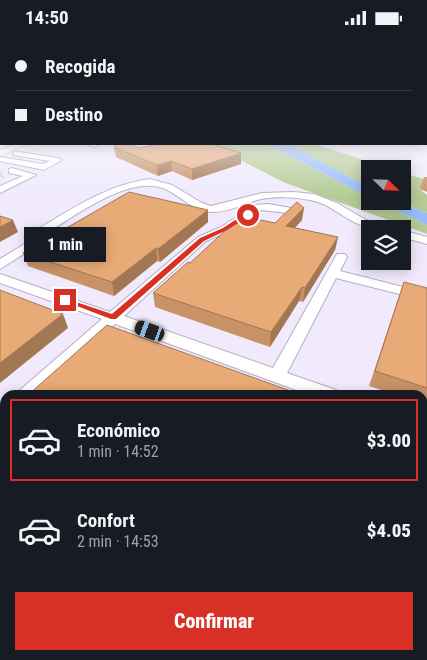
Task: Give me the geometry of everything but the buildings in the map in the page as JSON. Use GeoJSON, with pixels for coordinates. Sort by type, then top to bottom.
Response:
{"type":"FeatureCollection","features":[{"type":"Feature","properties":{"kind":"main road"},"geometry":{"type":"LineString","coordinates":[[0,153],[28,148]]}},
{"type":"Feature","properties":{"kind":"street"},"geometry":{"type":"LineString","coordinates":[[0,159],[44,167],[58,160],[28,148]]}},
{"type":"Feature","properties":{"kind":"street"},"geometry":{"type":"LineString","coordinates":[[0,159],[28,148],[66,154]]}},
{"type":"Feature","properties":{"kind":"street"},"geometry":{"type":"LineString","coordinates":[[1,188],[32,175],[4,171]]}},
{"type":"Feature","properties":{"kind":"street"},"geometry":{"type":"LineString","coordinates":[[0,265],[42,238],[42,231],[95,200],[131,184],[150,182],[170,187],[198,205],[211,209],[221,208],[262,196],[293,195],[314,197],[333,205],[361,221]]}},
{"type":"Feature","properties":{"kind":"street"},"geometry":{"type":"LineString","coordinates":[[32,390],[202,239],[225,229],[259,207],[287,210]]}},
{"type":"Feature","properties":{"kind":"street"},"geometry":{"type":"LineString","coordinates":[[411,236],[427,241]]}},
{"type":"Feature","properties":{"kind":"street"},"geometry":{"type":"LineString","coordinates":[[277,376],[341,257]]}},
{"type":"Feature","properties":{"kind":"street"},"geometry":{"type":"LineString","coordinates":[[333,273],[427,297]]}},
{"type":"Feature","properties":{"kind":"street"},"geometry":{"type":"LineString","coordinates":[[0,277],[316,390]]}},
{"type":"Feature","properties":{"kind":"shaded area"},"geometry":{"type":"Polygon","coordinates":[[[41,145],[211,145],[283,182],[388,220],[361,220],[361,270],[411,270],[411,228],[427,234],[427,390],[0,390],[0,161],[41,145]]]}},
{"type":"Feature","properties":{"kind":"shaded area"},"geometry":{"type":"Polygon","coordinates":[[[318,145],[426,145],[427,180],[411,175],[411,160],[364,160],[318,145]]]}},
{"type":"Feature","properties":{"kind":"green space"},"geometry":{"type":"Polygon","coordinates":[[[211,145],[266,145],[277,149],[361,193],[361,210],[396,210],[427,225],[427,234],[411,228],[411,220],[388,220],[283,182],[211,145]]]}},
{"type":"Feature","properties":{"kind":"green space"},"geometry":{"type":"Polygon","coordinates":[[[290,145],[318,145],[364,160],[361,160],[361,183],[290,145]]]}},
{"type":"Feature","properties":{"kind":"green space"},"geometry":{"type":"Polygon","coordinates":[[[411,175],[427,180],[427,186],[420,189],[427,195],[427,213],[411,207],[411,175]]]}},
{"type":"Feature","properties":{"kind":"water"},"geometry":{"type":"Polygon","coordinates":[[[266,145],[292,146],[361,183],[361,193],[266,145]]]}},
{"type":"Feature","properties":{"kind":"water"},"geometry":{"type":"Polygon","coordinates":[[[411,207],[427,213],[427,225],[396,210],[411,210],[411,207]]]}},
{"type":"Feature","properties":{"kind":"route"},"geometry":{"type":"LineString","coordinates":[[65,300],[113,317],[202,239],[225,229],[248,215]]}}]}
